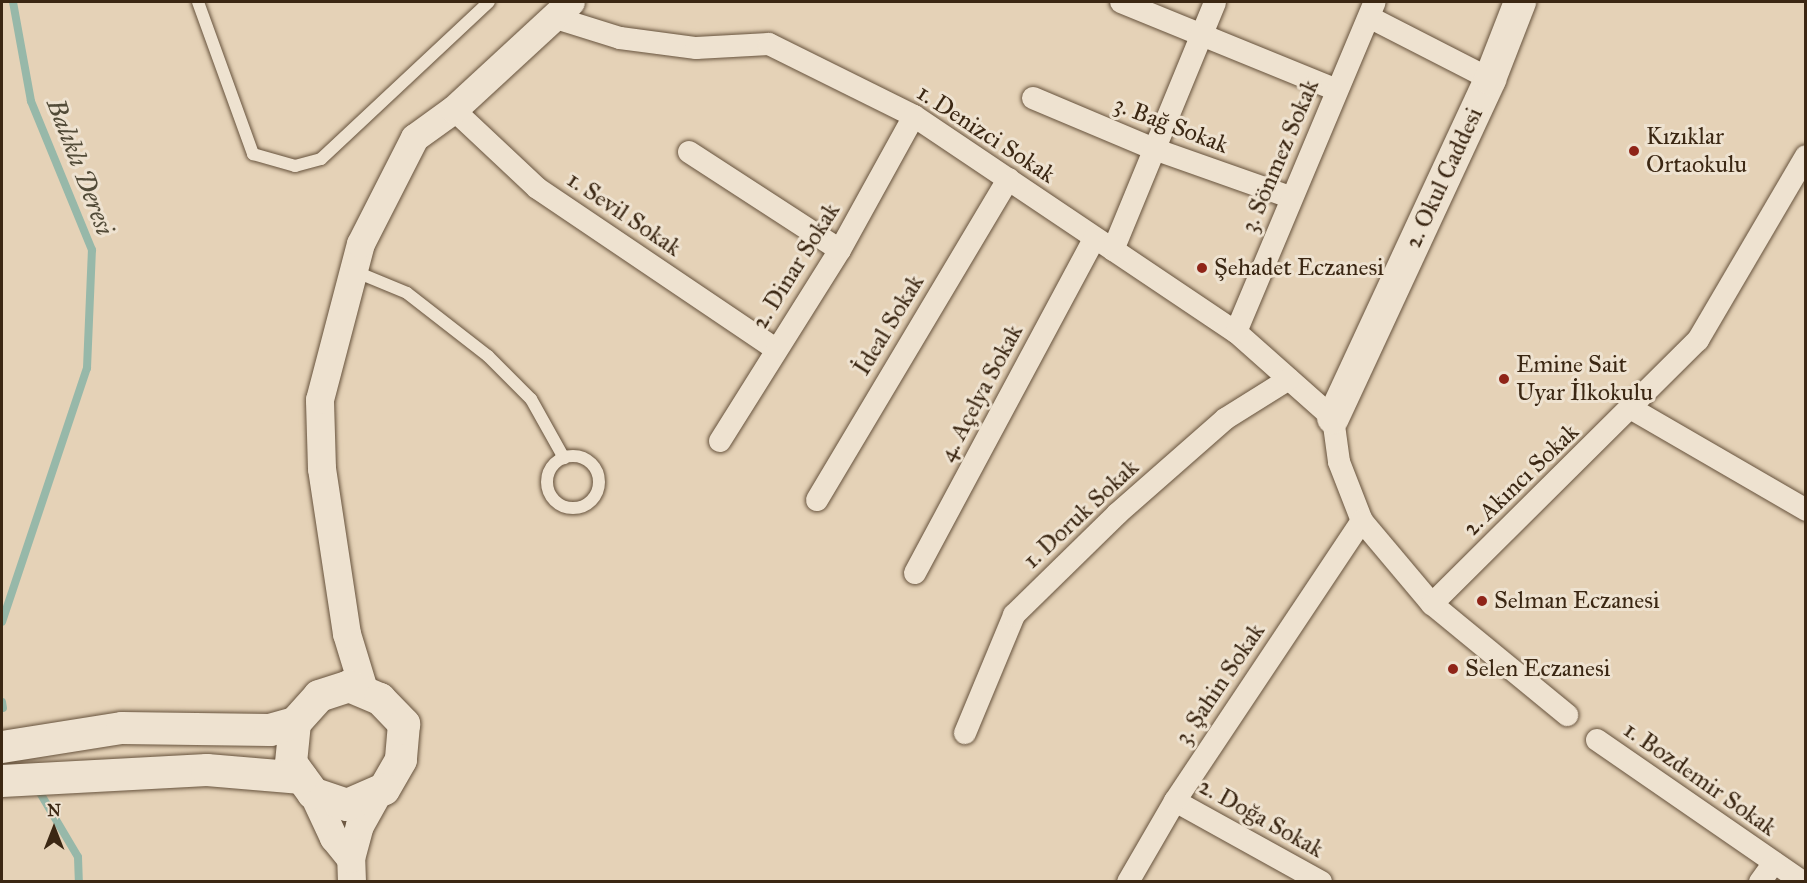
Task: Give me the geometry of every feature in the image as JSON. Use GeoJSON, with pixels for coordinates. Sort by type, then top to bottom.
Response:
{"type":"FeatureCollection","features":[{"type":"Feature","properties":{"kind":"main road","name":"2. Okul Caddesi"},"geometry":{"type":"LineString","coordinates":[[1333,418],[1490,79],[1520,2]]}},
{"type":"Feature","properties":{"kind":"main road"},"geometry":{"type":"LineString","coordinates":[[2,747],[122,728],[282,726],[319,696],[349,686],[380,699],[404,724],[401,760],[380,790],[347,805],[307,785],[267,773],[207,770],[2,781]]}},
{"type":"Feature","properties":{"kind":"main road"},"geometry":{"type":"LineString","coordinates":[[282,726],[291,763],[307,785]]}},
{"type":"Feature","properties":{"kind":"street"},"geometry":{"type":"LineString","coordinates":[[1120,2],[1202,33],[1337,90]]}},
{"type":"Feature","properties":{"kind":"street","name":"4. Açelya Sokak"},"geometry":{"type":"LineString","coordinates":[[915,573],[1103,244],[1154,149],[1215,2]]}},
{"type":"Feature","properties":{"kind":"street"},"geometry":{"type":"LineString","coordinates":[[1372,9],[1490,79]]}},
{"type":"Feature","properties":{"kind":"street","name":"3. Sönmez Sokak"},"geometry":{"type":"LineString","coordinates":[[1236,332],[1372,9]]}},
{"type":"Feature","properties":{"kind":"street"},"geometry":{"type":"LineString","coordinates":[[365,693],[347,634],[322,469],[320,400],[354,271],[362,244],[415,138],[454,110],[563,10]]}},
{"type":"Feature","properties":{"kind":"street","name":"1. Denizci Sokak"},"geometry":{"type":"LineString","coordinates":[[563,10],[620,38],[696,48],[769,44],[914,116],[1236,332],[1333,418]]}},
{"type":"Feature","properties":{"kind":"street","name":"3. Bağ Sokak"},"geometry":{"type":"LineString","coordinates":[[1032,98],[1154,149],[1292,198]]}},
{"type":"Feature","properties":{"kind":"street","name":"1. Sevil Sokak"},"geometry":{"type":"LineString","coordinates":[[454,110],[537,188],[776,349]]}},
{"type":"Feature","properties":{"kind":"street","name":"2. Dinar Sokak"},"geometry":{"type":"LineString","coordinates":[[720,441],[840,249],[914,116]]}},
{"type":"Feature","properties":{"kind":"street"},"geometry":{"type":"LineString","coordinates":[[689,152],[840,249]]}},
{"type":"Feature","properties":{"kind":"street","name":"2. Akıncı Sokak"},"geometry":{"type":"LineString","coordinates":[[1432,604],[1632,410],[1698,340],[1806,156]]}},
{"type":"Feature","properties":{"kind":"street","name":"İdeal Sokak"},"geometry":{"type":"LineString","coordinates":[[817,500],[1008,179]]}},
{"type":"Feature","properties":{"kind":"street","name":"1. Doruk Sokak"},"geometry":{"type":"LineString","coordinates":[[965,733],[1014,615],[1117,514],[1225,419],[1289,379]]}},
{"type":"Feature","properties":{"kind":"street"},"geometry":{"type":"LineString","coordinates":[[1632,410],[1806,510]]}},
{"type":"Feature","properties":{"kind":"street"},"geometry":{"type":"LineString","coordinates":[[1333,418],[1339,462],[1362,521],[1432,604],[1567,715]]}},
{"type":"Feature","properties":{"kind":"street","name":"3. Şahin Sokak"},"geometry":{"type":"LineString","coordinates":[[1128,882],[1175,801],[1362,521]]}},
{"type":"Feature","properties":{"kind":"street"},"geometry":{"type":"LineString","coordinates":[[331,692],[344,667],[347,634]]}},
{"type":"Feature","properties":{"kind":"street","name":"1. Bozdemir Sokak"},"geometry":{"type":"LineString","coordinates":[[1597,740],[1803,882]]}},
{"type":"Feature","properties":{"kind":"street"},"geometry":{"type":"LineString","coordinates":[[307,785],[351,870]]}},
{"type":"Feature","properties":{"kind":"street"},"geometry":{"type":"LineString","coordinates":[[351,870],[360,826],[380,790]]}},
{"type":"Feature","properties":{"kind":"street","name":"2. Doğa Sokak"},"geometry":{"type":"LineString","coordinates":[[1175,801],[1321,882]]}},
{"type":"Feature","properties":{"kind":"street"},"geometry":{"type":"LineString","coordinates":[[1760,882],[1774,863]]}},
{"type":"Feature","properties":{"kind":"lane"},"geometry":{"type":"LineString","coordinates":[[198,2],[254,154],[295,166],[321,159],[489,2]]}},
{"type":"Feature","properties":{"kind":"lane"},"geometry":{"type":"LineString","coordinates":[[354,271],[407,293],[488,356],[531,399],[564,458]]}},
{"type":"Feature","properties":{"kind":"lane"},"geometry":{"type":"LineString","coordinates":[[564,458],[581,458],[595,468],[596,493],[585,505],[560,505],[549,492],[547,476],[564,458]]}},
{"type":"Feature","properties":{"kind":"waterway","name":"Balıklı Deresi"},"geometry":{"type":"LineString","coordinates":[[2,622],[87,368],[92,250],[31,101],[13,2]]}},
{"type":"Feature","properties":{"kind":"waterway","name":"Balıklı Deresi"},"geometry":{"type":"LineString","coordinates":[[2,702],[3,708]]}},
{"type":"Feature","properties":{"kind":"waterway","name":"Balıklı Deresi"},"geometry":{"type":"LineString","coordinates":[[36,786],[78,857],[79,882]]}},
{"type":"Feature","properties":{"kind":"place","name":"Kızıklar Ortaokulu"},"geometry":{"type":"Point","coordinates":[1634,151]}},
{"type":"Feature","properties":{"kind":"place","name":"Şehadet Eczanesi"},"geometry":{"type":"Point","coordinates":[1202,268]}},
{"type":"Feature","properties":{"kind":"place","name":"Emine Sait Uyar İlkokulu"},"geometry":{"type":"Point","coordinates":[1504,379]}},
{"type":"Feature","properties":{"kind":"place","name":"Selman Eczanesi"},"geometry":{"type":"Point","coordinates":[1482,601]}},
{"type":"Feature","properties":{"kind":"place","name":"Selen Eczanesi"},"geometry":{"type":"Point","coordinates":[1453,669]}}]}
